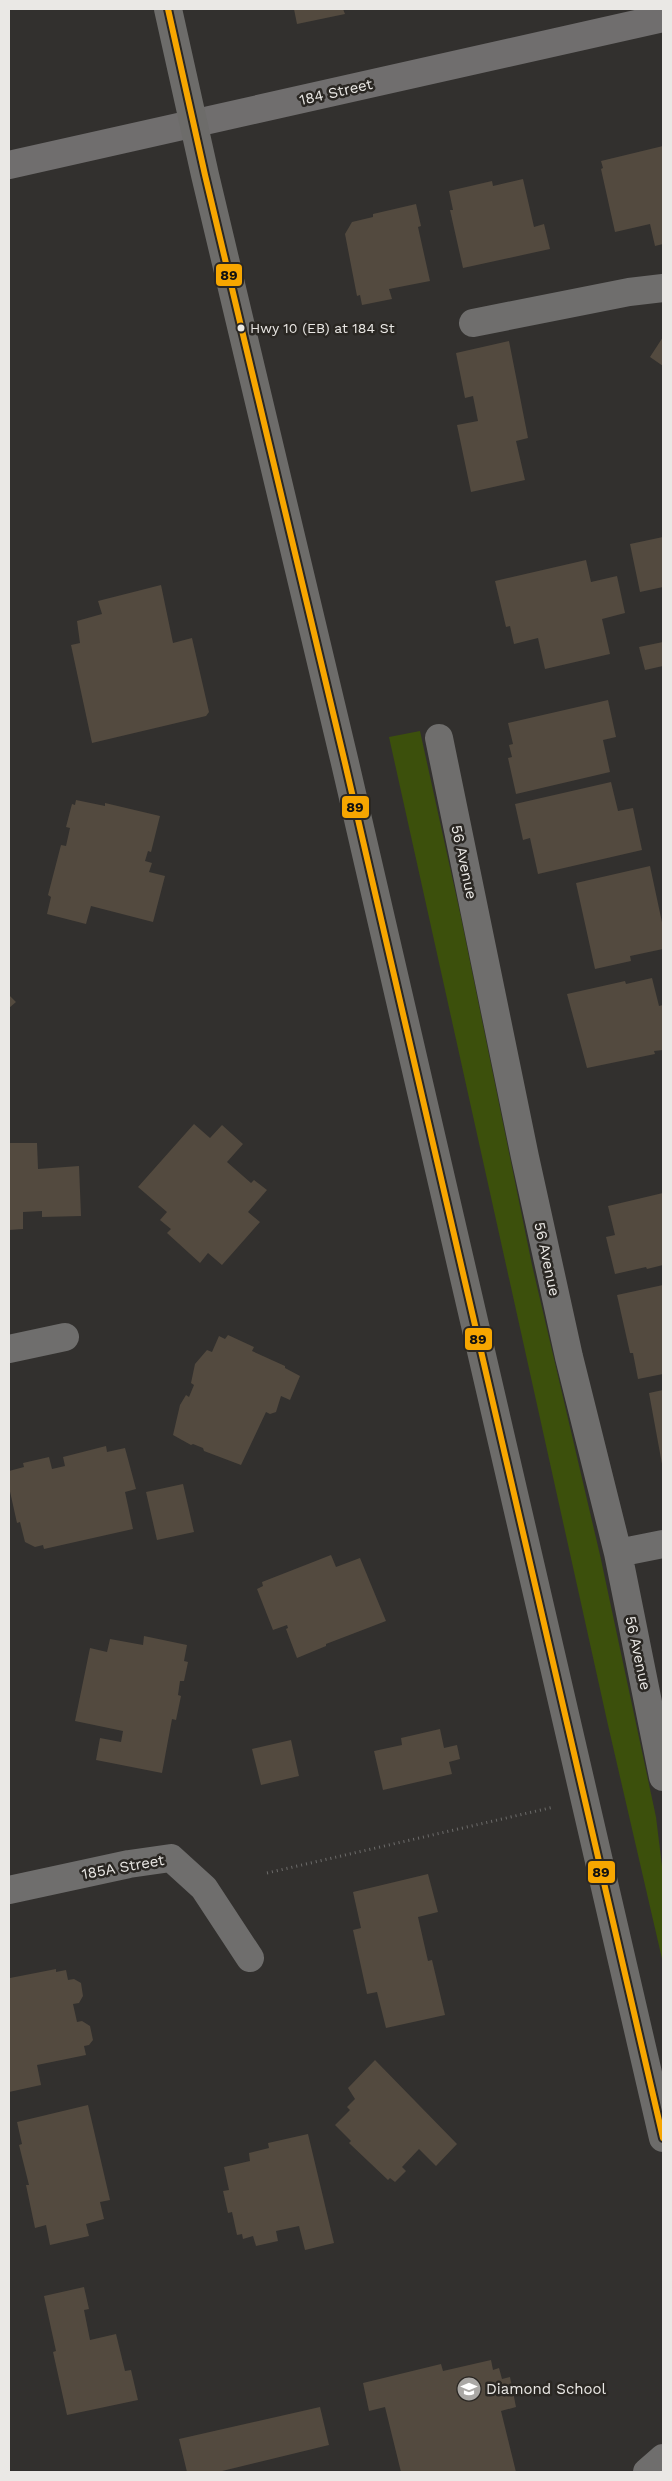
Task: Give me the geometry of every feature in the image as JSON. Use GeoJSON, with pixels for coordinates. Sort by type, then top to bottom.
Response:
{"type":"FeatureCollection","features":[{"type":"Feature","properties":{"kind":"highway"},"geometry":{"type":"LineString","coordinates":[[168,9],[663,2138]]}},
{"type":"Feature","properties":{"kind":"main road","name":"184 Street"},"geometry":{"type":"LineString","coordinates":[[9,164],[663,18]]}},
{"type":"Feature","properties":{"kind":"street"},"geometry":{"type":"LineString","coordinates":[[473,323],[629,292],[663,288]]}},
{"type":"Feature","properties":{"kind":"street","name":"56 Avenue"},"geometry":{"type":"LineString","coordinates":[[439,738],[525,1157],[569,1357],[618,1553],[663,1777]]}},
{"type":"Feature","properties":{"kind":"street"},"geometry":{"type":"LineString","coordinates":[[9,1350],[64,1337]]}},
{"type":"Feature","properties":{"kind":"street"},"geometry":{"type":"LineString","coordinates":[[618,1553],[663,1544]]}},
{"type":"Feature","properties":{"kind":"street","name":"185A Street"},"geometry":{"type":"LineString","coordinates":[[9,1890],[129,1864],[171,1858],[204,1888],[250,1958]]}},
{"type":"Feature","properties":{"kind":"street"},"geometry":{"type":"LineString","coordinates":[[647,2472],[663,2458]]}},
{"type":"Feature","properties":{"kind":"path"},"geometry":{"type":"LineString","coordinates":[[267,1873],[584,1800]]}},
{"type":"Feature","properties":{"kind":"green space"},"geometry":{"type":"Polygon","coordinates":[[[420,731],[460,913],[532,1265],[600,1555],[656,1817],[663,1874],[663,1963],[608,1725],[389,737],[420,731]]]}},
{"type":"Feature","properties":{"kind":"building"},"geometry":{"type":"Polygon","coordinates":[[[294,9],[343,9],[345,14],[297,24],[294,9]]]}},
{"type":"Feature","properties":{"kind":"building"},"geometry":{"type":"Polygon","coordinates":[[[663,146],[663,244],[655,246],[650,224],[615,232],[601,169],[603,168],[601,161],[663,146]]]}},
{"type":"Feature","properties":{"kind":"building"},"geometry":{"type":"Polygon","coordinates":[[[523,179],[534,227],[544,224],[550,249],[463,268],[450,210],[453,210],[449,191],[492,181],[493,186],[523,179]]]}},
{"type":"Feature","properties":{"kind":"building"},"geometry":{"type":"Polygon","coordinates":[[[416,204],[421,226],[418,227],[430,281],[389,289],[392,299],[362,305],[360,295],[357,296],[345,234],[352,222],[373,217],[373,214],[416,204]]]}},
{"type":"Feature","properties":{"kind":"building"},"geometry":{"type":"Polygon","coordinates":[[[663,337],[663,366],[650,357],[663,337]]]}},
{"type":"Feature","properties":{"kind":"building"},"geometry":{"type":"Polygon","coordinates":[[[509,341],[528,438],[516,441],[525,480],[471,492],[457,425],[478,421],[473,396],[465,398],[456,353],[509,341]]]}},
{"type":"Feature","properties":{"kind":"building"},"geometry":{"type":"Polygon","coordinates":[[[663,537],[663,587],[640,592],[630,544],[663,537]]]}},
{"type":"Feature","properties":{"kind":"building"},"geometry":{"type":"Polygon","coordinates":[[[586,560],[591,582],[617,576],[625,613],[602,619],[610,654],[545,669],[538,638],[514,644],[510,626],[506,627],[495,581],[586,560]]]}},
{"type":"Feature","properties":{"kind":"building"},"geometry":{"type":"Polygon","coordinates":[[[161,585],[173,643],[192,638],[209,712],[206,716],[92,743],[71,645],[80,643],[77,621],[102,614],[98,601],[161,585]]]}},
{"type":"Feature","properties":{"kind":"building"},"geometry":{"type":"Polygon","coordinates":[[[663,642],[663,666],[645,670],[639,647],[663,642]]]}},
{"type":"Feature","properties":{"kind":"building"},"geometry":{"type":"Polygon","coordinates":[[[608,700],[616,737],[603,740],[610,772],[516,794],[508,758],[512,757],[509,745],[513,744],[508,723],[608,700]]]}},
{"type":"Feature","properties":{"kind":"building"},"geometry":{"type":"Polygon","coordinates":[[[611,782],[618,811],[633,808],[642,850],[538,874],[530,838],[523,840],[515,804],[611,782]]]}},
{"type":"Feature","properties":{"kind":"building"},"geometry":{"type":"Polygon","coordinates":[[[76,800],[105,806],[105,803],[160,816],[151,852],[148,851],[145,861],[152,863],[149,872],[165,876],[153,922],[91,906],[86,924],[47,914],[51,897],[48,895],[61,845],[66,846],[70,828],[66,827],[72,804],[75,805],[76,800]]]}},
{"type":"Feature","properties":{"kind":"building"},"geometry":{"type":"Polygon","coordinates":[[[650,866],[663,927],[663,949],[630,956],[631,961],[595,969],[576,883],[650,866]]]}},
{"type":"Feature","properties":{"kind":"building"},"geometry":{"type":"Polygon","coordinates":[[[652,978],[659,1006],[663,1005],[663,1050],[654,1051],[655,1054],[587,1068],[567,994],[625,981],[626,984],[652,978]]]}},
{"type":"Feature","properties":{"kind":"building"},"geometry":{"type":"Polygon","coordinates":[[[9,995],[16,1002],[9,1008],[9,995]]]}},
{"type":"Feature","properties":{"kind":"building"},"geometry":{"type":"Polygon","coordinates":[[[194,1124],[210,1138],[222,1125],[243,1144],[227,1162],[251,1183],[254,1180],[267,1190],[248,1212],[260,1222],[222,1265],[208,1253],[200,1263],[167,1233],[171,1229],[160,1220],[167,1212],[138,1187],[194,1124]]]}},
{"type":"Feature","properties":{"kind":"building"},"geometry":{"type":"Polygon","coordinates":[[[9,1143],[37,1143],[38,1169],[79,1166],[81,1216],[42,1217],[42,1211],[23,1212],[23,1229],[9,1230],[9,1143]]]}},
{"type":"Feature","properties":{"kind":"building"},"geometry":{"type":"Polygon","coordinates":[[[663,1193],[663,1265],[615,1274],[606,1237],[615,1235],[608,1206],[663,1193]]]}},
{"type":"Feature","properties":{"kind":"building"},"geometry":{"type":"Polygon","coordinates":[[[663,1285],[663,1374],[638,1379],[617,1295],[663,1285]]]}},
{"type":"Feature","properties":{"kind":"building"},"geometry":{"type":"Polygon","coordinates":[[[228,1335],[254,1347],[252,1351],[285,1366],[285,1368],[300,1376],[290,1400],[281,1396],[276,1412],[270,1414],[266,1412],[241,1465],[204,1451],[203,1448],[191,1445],[173,1435],[180,1405],[186,1395],[189,1397],[194,1385],[191,1383],[195,1364],[207,1350],[212,1352],[219,1336],[225,1339],[228,1335]]]}},
{"type":"Feature","properties":{"kind":"building"},"geometry":{"type":"Polygon","coordinates":[[[663,1390],[663,1464],[662,1464],[649,1393],[663,1390]]]}},
{"type":"Feature","properties":{"kind":"building"},"geometry":{"type":"Polygon","coordinates":[[[106,1446],[107,1452],[125,1448],[136,1489],[125,1492],[133,1529],[44,1549],[43,1545],[35,1547],[25,1542],[20,1522],[17,1523],[9,1487],[9,1471],[24,1467],[23,1463],[49,1457],[52,1469],[65,1466],[63,1457],[106,1446]]]}},
{"type":"Feature","properties":{"kind":"building"},"geometry":{"type":"Polygon","coordinates":[[[183,1484],[194,1532],[157,1540],[146,1492],[183,1484]]]}},
{"type":"Feature","properties":{"kind":"building"},"geometry":{"type":"Polygon","coordinates":[[[331,1555],[336,1567],[360,1558],[386,1621],[326,1644],[326,1646],[297,1658],[286,1629],[288,1628],[287,1625],[273,1630],[257,1589],[263,1586],[262,1582],[331,1555]]]}},
{"type":"Feature","properties":{"kind":"building"},"geometry":{"type":"Polygon","coordinates":[[[144,1636],[187,1645],[184,1661],[188,1662],[184,1681],[180,1681],[178,1695],[181,1696],[176,1720],[172,1719],[162,1773],[96,1760],[100,1738],[121,1742],[123,1731],[75,1721],[90,1648],[107,1652],[110,1639],[143,1645],[144,1636]]]}},
{"type":"Feature","properties":{"kind":"building"},"geometry":{"type":"Polygon","coordinates":[[[440,1729],[444,1748],[457,1745],[460,1759],[449,1762],[452,1774],[383,1790],[374,1751],[402,1745],[401,1738],[440,1729]]]}},
{"type":"Feature","properties":{"kind":"building"},"geometry":{"type":"Polygon","coordinates":[[[291,1740],[299,1776],[261,1785],[252,1749],[291,1740]]]}},
{"type":"Feature","properties":{"kind":"building"},"geometry":{"type":"Polygon","coordinates":[[[428,1874],[438,1912],[418,1917],[428,1961],[432,1960],[445,2015],[386,2028],[377,1992],[367,1994],[353,1930],[361,1928],[353,1892],[428,1874]]]}},
{"type":"Feature","properties":{"kind":"building"},"geometry":{"type":"Polygon","coordinates":[[[56,1969],[56,1972],[66,1970],[68,1980],[74,1979],[81,1983],[83,1996],[79,2003],[73,2004],[77,2022],[82,2021],[90,2026],[93,2040],[89,2045],[84,2046],[86,2055],[37,2065],[41,2085],[9,2092],[10,1978],[56,1969]]]}},
{"type":"Feature","properties":{"kind":"building"},"geometry":{"type":"Polygon","coordinates":[[[375,2060],[457,2144],[436,2166],[419,2149],[402,2167],[406,2171],[395,2182],[390,2178],[388,2180],[349,2143],[351,2141],[335,2125],[350,2110],[347,2107],[355,2099],[348,2088],[375,2060]]]}},
{"type":"Feature","properties":{"kind":"building"},"geometry":{"type":"Polygon","coordinates":[[[88,2105],[110,2200],[100,2202],[104,2219],[86,2224],[89,2236],[50,2245],[46,2225],[35,2228],[26,2185],[29,2185],[19,2145],[22,2144],[17,2122],[88,2105]]]}},
{"type":"Feature","properties":{"kind":"building"},"geometry":{"type":"Polygon","coordinates":[[[308,2134],[334,2243],[305,2250],[299,2226],[276,2231],[278,2241],[256,2246],[253,2236],[243,2239],[242,2234],[237,2235],[232,2212],[228,2213],[223,2191],[229,2190],[224,2167],[250,2161],[249,2153],[269,2148],[268,2143],[308,2134]]]}},
{"type":"Feature","properties":{"kind":"building"},"geometry":{"type":"Polygon","coordinates":[[[84,2287],[89,2309],[84,2310],[90,2340],[116,2334],[125,2371],[131,2370],[138,2400],[67,2415],[53,2352],[56,2351],[44,2296],[84,2287]]]}},
{"type":"Feature","properties":{"kind":"building"},"geometry":{"type":"Polygon","coordinates":[[[491,2360],[493,2370],[499,2368],[502,2379],[510,2377],[516,2407],[501,2411],[516,2472],[401,2472],[385,2407],[369,2411],[363,2383],[441,2364],[443,2371],[491,2360]]]}},
{"type":"Feature","properties":{"kind":"building"},"geometry":{"type":"Polygon","coordinates":[[[320,2407],[329,2445],[218,2472],[187,2472],[179,2439],[320,2407]]]}},
{"type":"Feature","properties":{"kind":"transit line","name":"89"},"geometry":{"type":"LineString","coordinates":[[168,9],[205,175],[345,763],[663,2138]]}},
{"type":"Feature","properties":{"kind":"place","name":"Hwy 10 (EB) at 184 St"},"geometry":{"type":"Point","coordinates":[241,328]}},
{"type":"Feature","properties":{"kind":"place","name":"Diamond School"},"geometry":{"type":"Point","coordinates":[469,2389]}}]}
